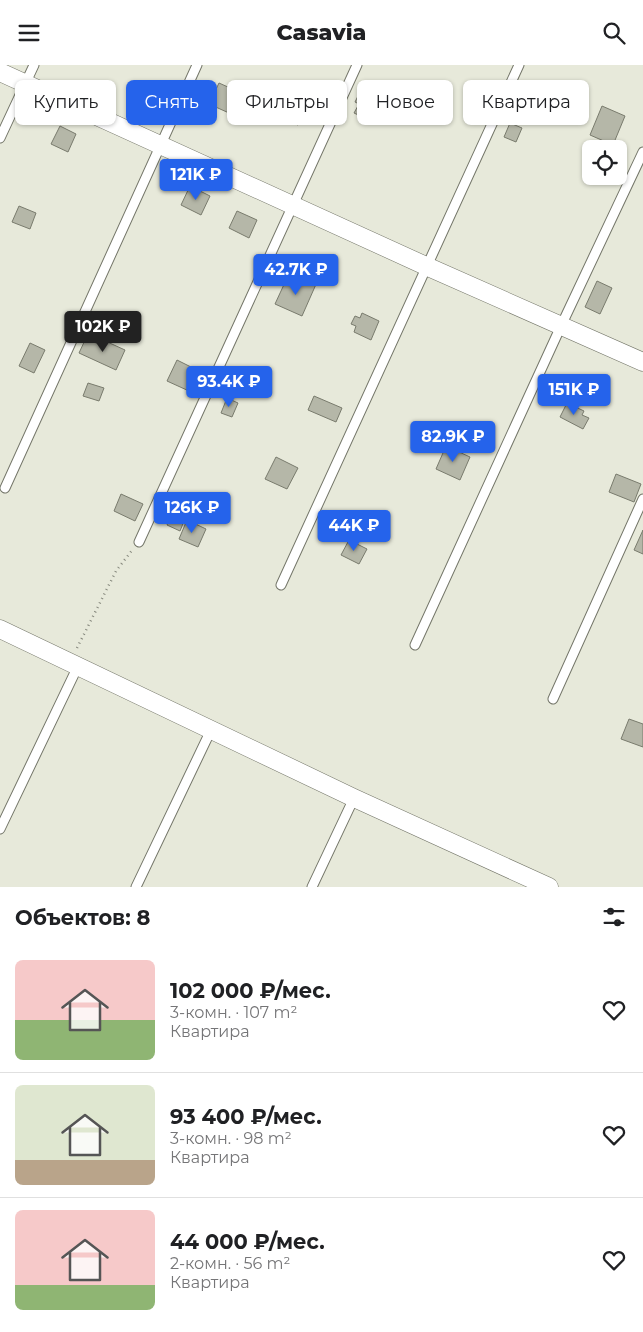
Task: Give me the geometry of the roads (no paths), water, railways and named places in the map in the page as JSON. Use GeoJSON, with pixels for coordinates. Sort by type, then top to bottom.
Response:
{"type":"FeatureCollection","features":[{"type":"Feature","properties":{"kind":"street"},"geometry":{"type":"LineString","coordinates":[[0,72],[18,80]]}},
{"type":"Feature","properties":{"kind":"street"},"geometry":{"type":"LineString","coordinates":[[114,125],[643,362]]}},
{"type":"Feature","properties":{"kind":"street"},"geometry":{"type":"LineString","coordinates":[[0,629],[354,798],[523,882],[549,887]]}},
{"type":"Feature","properties":{"kind":"lane"},"geometry":{"type":"LineString","coordinates":[[26,80],[34,65]]}},
{"type":"Feature","properties":{"kind":"lane"},"geometry":{"type":"LineString","coordinates":[[5,488],[197,65]]}},
{"type":"Feature","properties":{"kind":"lane"},"geometry":{"type":"LineString","coordinates":[[139,542],[357,65]]}},
{"type":"Feature","properties":{"kind":"lane"},"geometry":{"type":"LineString","coordinates":[[281,585],[519,65]]}},
{"type":"Feature","properties":{"kind":"lane"},"geometry":{"type":"LineString","coordinates":[[0,138],[15,105]]}},
{"type":"Feature","properties":{"kind":"lane"},"geometry":{"type":"LineString","coordinates":[[415,645],[561,326],[643,153]]}},
{"type":"Feature","properties":{"kind":"lane"},"geometry":{"type":"LineString","coordinates":[[553,699],[643,499]]}},
{"type":"Feature","properties":{"kind":"lane"},"geometry":{"type":"LineString","coordinates":[[0,829],[75,664]]}},
{"type":"Feature","properties":{"kind":"lane"},"geometry":{"type":"LineString","coordinates":[[136,887],[211,730]]}},
{"type":"Feature","properties":{"kind":"lane"},"geometry":{"type":"LineString","coordinates":[[312,887],[354,798]]}}]}
